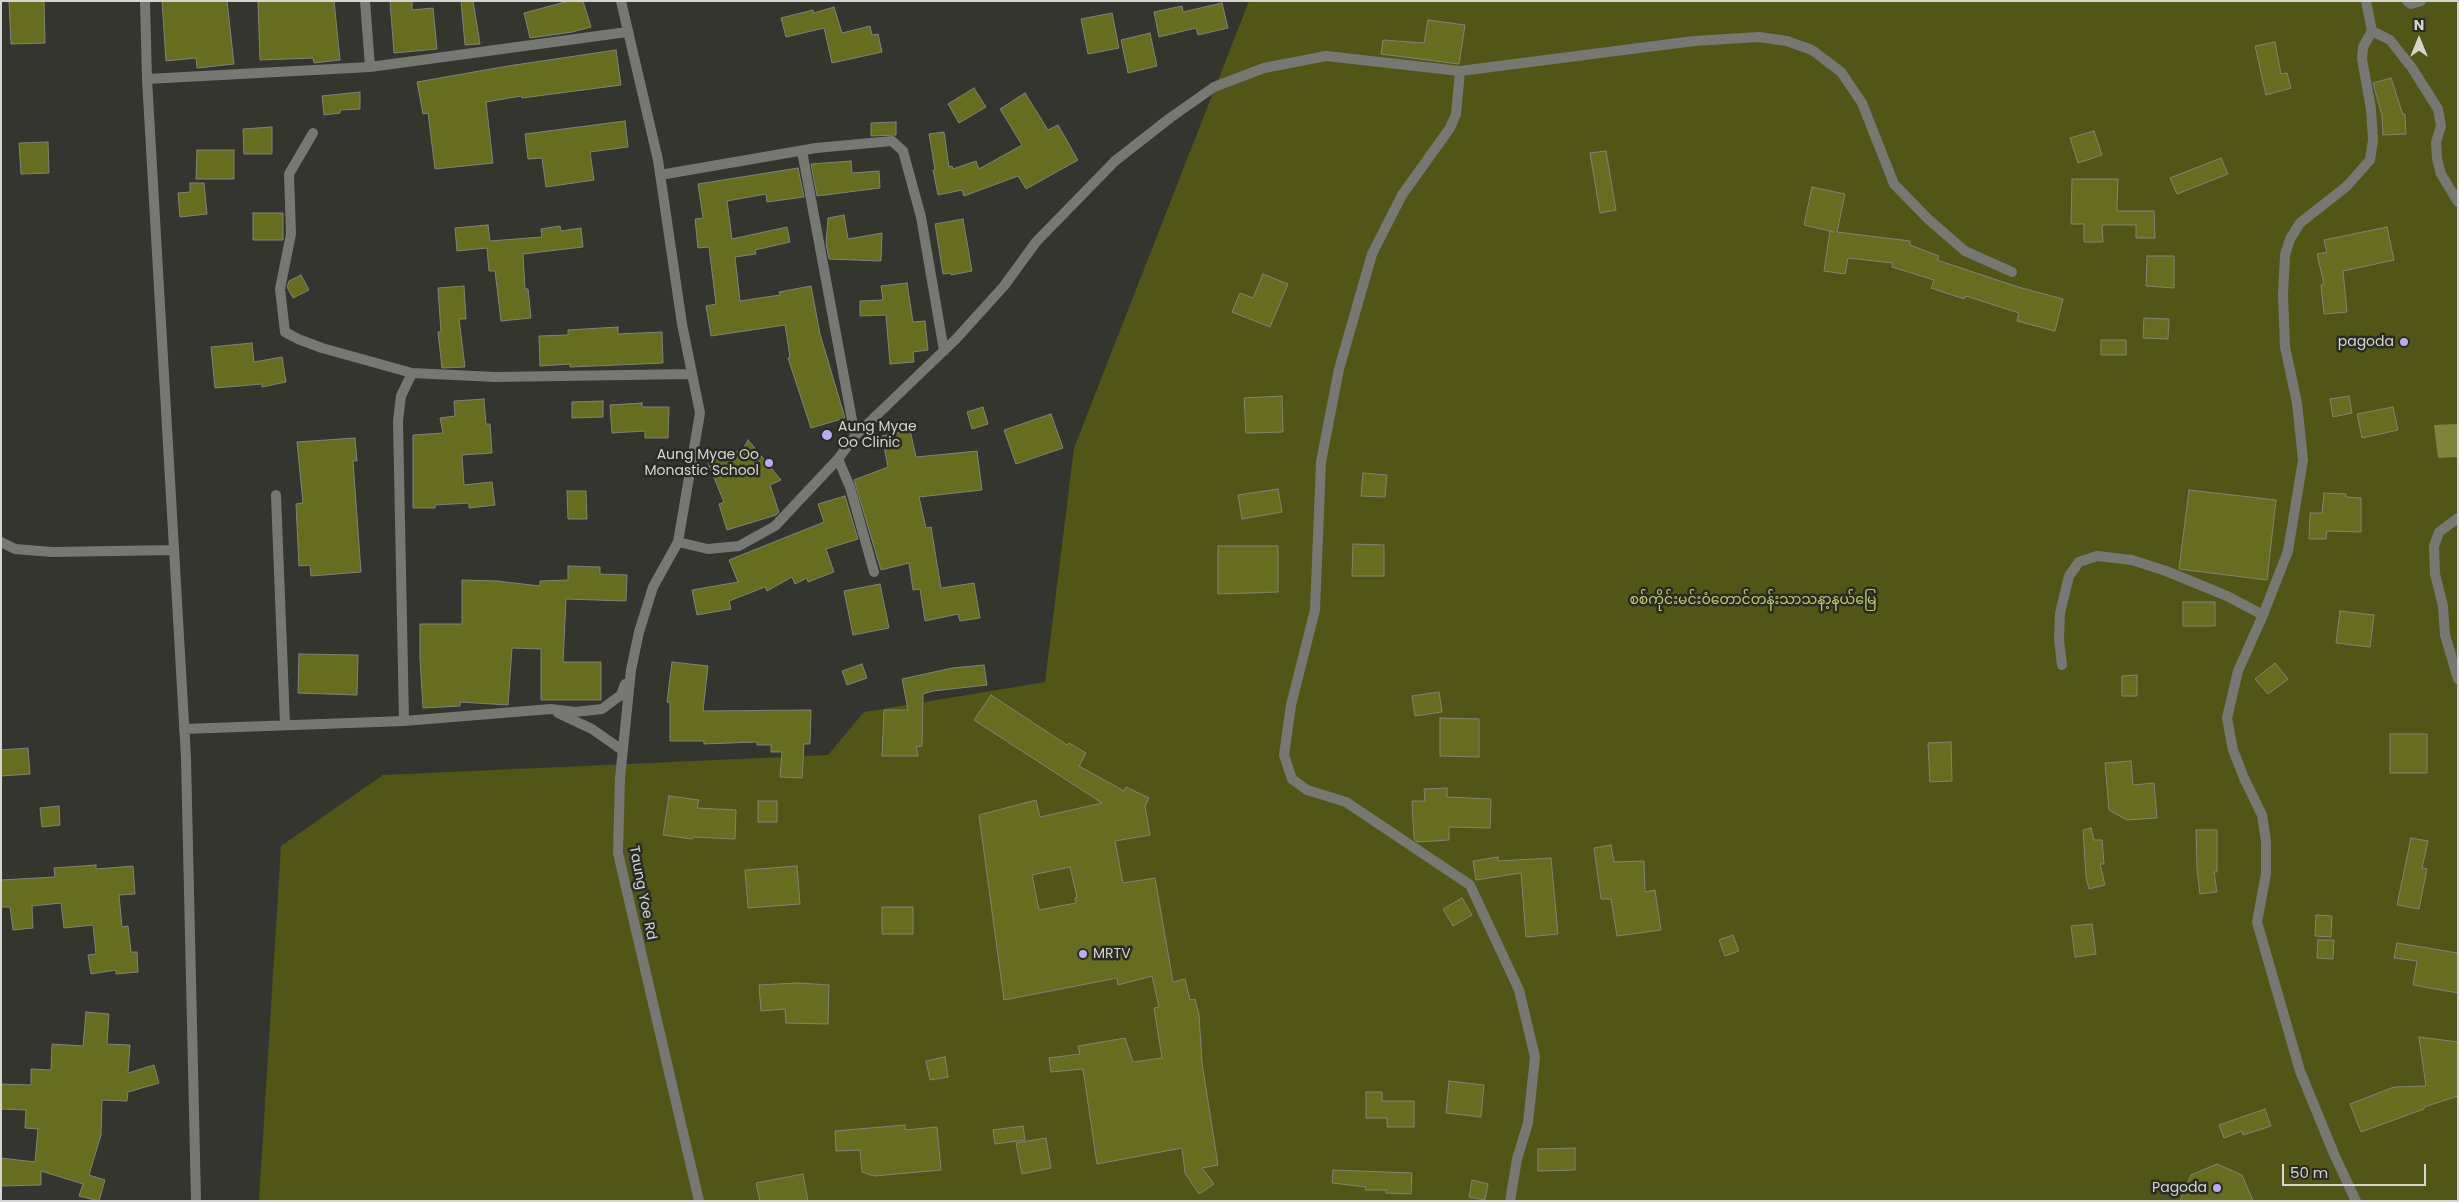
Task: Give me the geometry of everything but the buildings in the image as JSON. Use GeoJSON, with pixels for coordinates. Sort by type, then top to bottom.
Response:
{"type":"FeatureCollection","features":[{"type":"Feature","properties":{"kind":"street"},"geometry":{"type":"LineString","coordinates":[[145,1],[147,79],[184,729],[196,1201]]}},
{"type":"Feature","properties":{"kind":"street"},"geometry":{"type":"LineString","coordinates":[[365,1],[370,67]]}},
{"type":"Feature","properties":{"kind":"street","name":"Taung Yoe Rd"},"geometry":{"type":"LineString","coordinates":[[621,1],[660,175],[691,374],[698,396],[700,413],[678,542],[653,587],[630,670],[622,750],[618,841],[620,865],[699,1201]]}},
{"type":"Feature","properties":{"kind":"street"},"geometry":{"type":"LineString","coordinates":[[2356,1201],[2334,1154],[2300,1071],[2257,922],[2266,874],[2266,841],[2262,815],[2233,750],[2227,718],[2238,671],[2263,615],[2288,551],[2303,460],[2297,403],[2285,347],[2283,295],[2285,255],[2290,238],[2300,223],[2347,186],[2370,160],[2373,140],[2372,109],[2362,59],[2363,47],[2372,31],[2366,1]]}},
{"type":"Feature","properties":{"kind":"street"},"geometry":{"type":"LineString","coordinates":[[2407,1],[2412,4],[2421,1]]}},
{"type":"Feature","properties":{"kind":"street"},"geometry":{"type":"LineString","coordinates":[[2372,31],[2390,40],[2434,101],[2440,116],[2441,126],[2436,142],[2437,158],[2441,174],[2458,202]]}},
{"type":"Feature","properties":{"kind":"street"},"geometry":{"type":"LineString","coordinates":[[147,79],[370,67],[627,32]]}},
{"type":"Feature","properties":{"kind":"street"},"geometry":{"type":"LineString","coordinates":[[678,542],[708,549],[739,546],[775,526],[838,459],[855,436],[944,351],[1004,286],[1036,242],[1115,161],[1170,118],[1214,87],[1264,68],[1326,56],[1460,71],[1694,41],[1759,37],[1787,41],[1812,50],[1841,72],[1862,103],[1894,184],[1928,219],[1965,251],[2012,272]]}},
{"type":"Feature","properties":{"kind":"street"},"geometry":{"type":"LineString","coordinates":[[1460,71],[1456,114],[1450,128],[1402,195],[1372,254],[1339,369],[1321,462],[1314,610],[1291,705],[1284,755],[1292,779],[1307,790],[1346,802],[1470,885],[1519,990],[1535,1057],[1528,1123],[1516,1159],[1510,1201]]}},
{"type":"Feature","properties":{"kind":"street"},"geometry":{"type":"LineString","coordinates":[[313,132],[289,174],[291,234],[280,289],[284,332],[298,340],[322,348],[412,373],[496,377],[691,374]]}},
{"type":"Feature","properties":{"kind":"street"},"geometry":{"type":"LineString","coordinates":[[660,175],[802,151],[892,141],[903,151],[920,217],[944,351]]}},
{"type":"Feature","properties":{"kind":"street"},"geometry":{"type":"LineString","coordinates":[[802,151],[855,436]]}},
{"type":"Feature","properties":{"kind":"street"},"geometry":{"type":"LineString","coordinates":[[404,721],[398,421],[401,396],[412,373]]}},
{"type":"Feature","properties":{"kind":"street"},"geometry":{"type":"LineString","coordinates":[[838,459],[850,487],[874,572]]}},
{"type":"Feature","properties":{"kind":"street"},"geometry":{"type":"LineString","coordinates":[[276,495],[285,725]]}},
{"type":"Feature","properties":{"kind":"street"},"geometry":{"type":"LineString","coordinates":[[2458,518],[2439,532],[2434,546],[2435,574],[2443,606],[2445,635],[2458,679]]}},
{"type":"Feature","properties":{"kind":"street"},"geometry":{"type":"LineString","coordinates":[[1,542],[15,549],[43,552],[174,550]]}},
{"type":"Feature","properties":{"kind":"street"},"geometry":{"type":"LineString","coordinates":[[2062,665],[2059,640],[2060,613],[2069,576],[2079,562],[2097,556],[2132,560],[2166,571],[2227,596],[2263,615]]}},
{"type":"Feature","properties":{"kind":"street"},"geometry":{"type":"LineString","coordinates":[[184,729],[404,721],[550,709],[575,712],[602,709],[621,695],[630,670]]}},
{"type":"Feature","properties":{"kind":"street"},"geometry":{"type":"LineString","coordinates":[[550,709],[592,729],[622,750]]}},
{"type":"Feature","properties":{"kind":"green space","name":"စစ်ကိုင်းမင်းဝံတောင်တန်းသာသနာ့နယ်မြေ"},"geometry":{"type":"Polygon","coordinates":[[[1249,1],[2458,1],[2458,1201],[259,1201],[281,846],[383,775],[828,755],[864,712],[1045,682],[1074,448],[1249,1]]]}},
{"type":"Feature","properties":{"kind":"shaded area"},"geometry":{"type":"Polygon","coordinates":[[[2458,424],[2458,457],[2438,458],[2434,425],[2458,424]]]}},
{"type":"Feature","properties":{"kind":"place","name":"pagoda"},"geometry":{"type":"Point","coordinates":[2404,342]}},
{"type":"Feature","properties":{"kind":"place","name":"Aung Myae Oo Clinic"},"geometry":{"type":"Point","coordinates":[827,435]}},
{"type":"Feature","properties":{"kind":"place","name":"Aung Myae Oo Monastic School"},"geometry":{"type":"Point","coordinates":[769,463]}},
{"type":"Feature","properties":{"kind":"place","name":"MRTV"},"geometry":{"type":"Point","coordinates":[1083,954]}},
{"type":"Feature","properties":{"kind":"place","name":"Pagoda"},"geometry":{"type":"Point","coordinates":[2217,1188]}}]}
